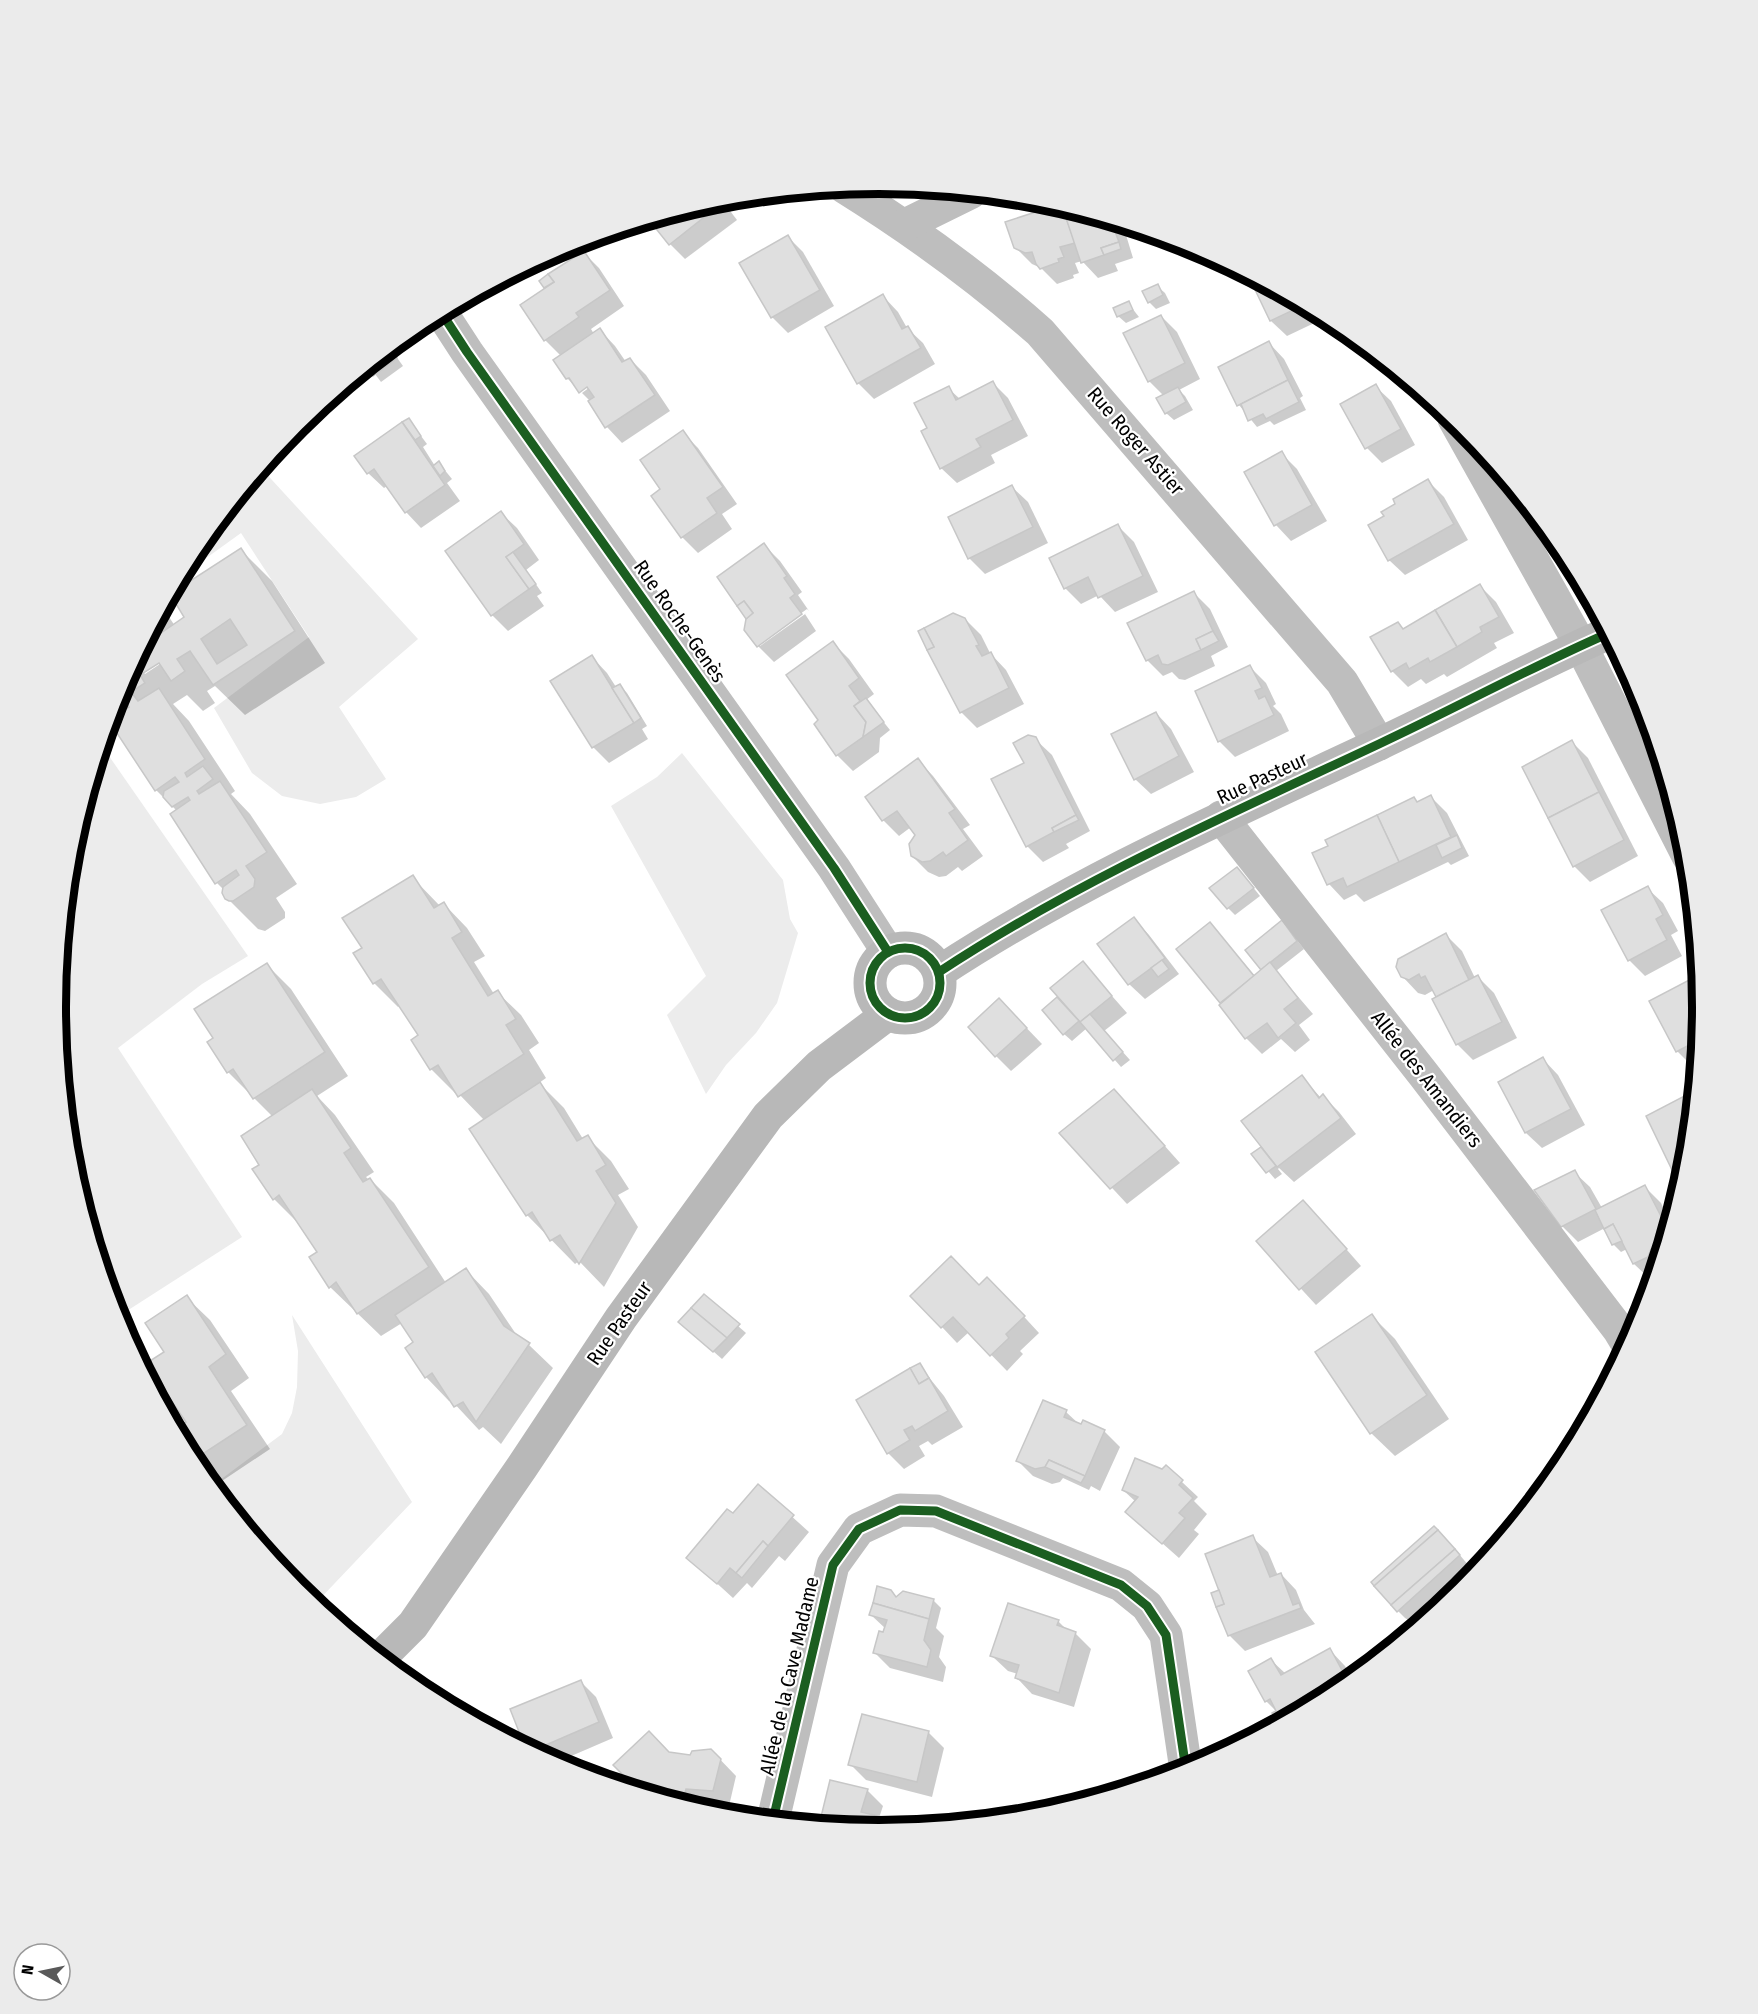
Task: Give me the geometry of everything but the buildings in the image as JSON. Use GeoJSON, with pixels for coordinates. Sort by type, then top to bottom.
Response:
{"type":"FeatureCollection","features":[{"type":"Feature","properties":{"kind":"main road","name":"Rue Pasteur"},"geometry":{"type":"LineString","coordinates":[[939,972],[1025,918],[1221,817],[1595,640]]}},
{"type":"Feature","properties":{"kind":"main road"},"geometry":{"type":"LineString","coordinates":[[898,948],[918,950],[934,962],[939,972],[939,995],[932,1006],[912,1018],[900,1018],[888,1014],[873,999],[870,978],[873,967],[879,958],[888,952],[898,948]]}},
{"type":"Feature","properties":{"kind":"main road","name":"Rue Pasteur"},"geometry":{"type":"LineString","coordinates":[[385,1653],[413,1625],[621,1318],[768,1116],[819,1066],[888,1014]]}},
{"type":"Feature","properties":{"kind":"street","name":"Rue Roger Astier"},"geometry":{"type":"LineString","coordinates":[[857,195],[905,225],[1004,300],[1040,332],[1342,682],[1379,744]]}},
{"type":"Feature","properties":{"kind":"street"},"geometry":{"type":"LineString","coordinates":[[905,225],[957,198]]}},
{"type":"Feature","properties":{"kind":"street","name":"Rue Roche-Genès"},"geometry":{"type":"LineString","coordinates":[[446,320],[834,868],[888,952]]}},
{"type":"Feature","properties":{"kind":"street"},"geometry":{"type":"LineString","coordinates":[[1481,461],[1595,640],[1666,804]]}},
{"type":"Feature","properties":{"kind":"street","name":"Allée des Amandiers"},"geometry":{"type":"LineString","coordinates":[[1221,817],[1424,1075],[1622,1335]]}},
{"type":"Feature","properties":{"kind":"street","name":"Allée de la Cave Madame"},"geometry":{"type":"LineString","coordinates":[[775,1813],[834,1565],[859,1529],[900,1510],[936,1511],[1121,1585],[1147,1606],[1166,1635],[1185,1760]]}},
{"type":"Feature","properties":{"kind":"shaded area"},"geometry":{"type":"Polygon","coordinates":[[[266,473],[418,639],[339,707],[386,779],[356,797],[320,804],[282,796],[252,773],[214,708],[309,637],[241,533],[197,565],[234,512],[266,473]]]}},
{"type":"Feature","properties":{"kind":"shaded area"},"geometry":{"type":"Polygon","coordinates":[[[107,753],[248,956],[202,984],[118,1048],[242,1237],[126,1312],[109,1268],[82,1166],[73,1113],[66,1007],[73,901],[82,848],[107,753]]]}},
{"type":"Feature","properties":{"kind":"shaded area"},"geometry":{"type":"Polygon","coordinates":[[[682,753],[783,880],[790,919],[798,933],[777,1003],[756,1033],[726,1065],[706,1094],[667,1015],[706,976],[611,806],[657,777],[682,753]]]}},
{"type":"Feature","properties":{"kind":"shaded area"},"geometry":{"type":"Polygon","coordinates":[[[292,1315],[412,1502],[321,1598],[268,1543],[219,1481],[282,1434],[292,1413],[297,1387],[298,1351],[292,1315]]]}},
{"type":"Feature","properties":{"kind":"cycle path"},"geometry":{"type":"LineString","coordinates":[[446,320],[834,868],[888,952]]}},
{"type":"Feature","properties":{"kind":"cycle path"},"geometry":{"type":"LineString","coordinates":[[939,972],[1045,908],[1155,850],[1602,636]]}},
{"type":"Feature","properties":{"kind":"cycle path"},"geometry":{"type":"LineString","coordinates":[[898,948],[912,948],[925,954],[934,963],[940,976],[940,983],[938,996],[930,1008],[912,1018],[898,1018],[885,1012],[876,1003],[870,990],[870,976],[876,963],[885,954],[898,948]]}},
{"type":"Feature","properties":{"kind":"cycle path"},"geometry":{"type":"LineString","coordinates":[[775,1813],[833,1565],[859,1529],[900,1510],[936,1511],[1121,1585],[1147,1606],[1166,1635],[1185,1760]]}}]}
